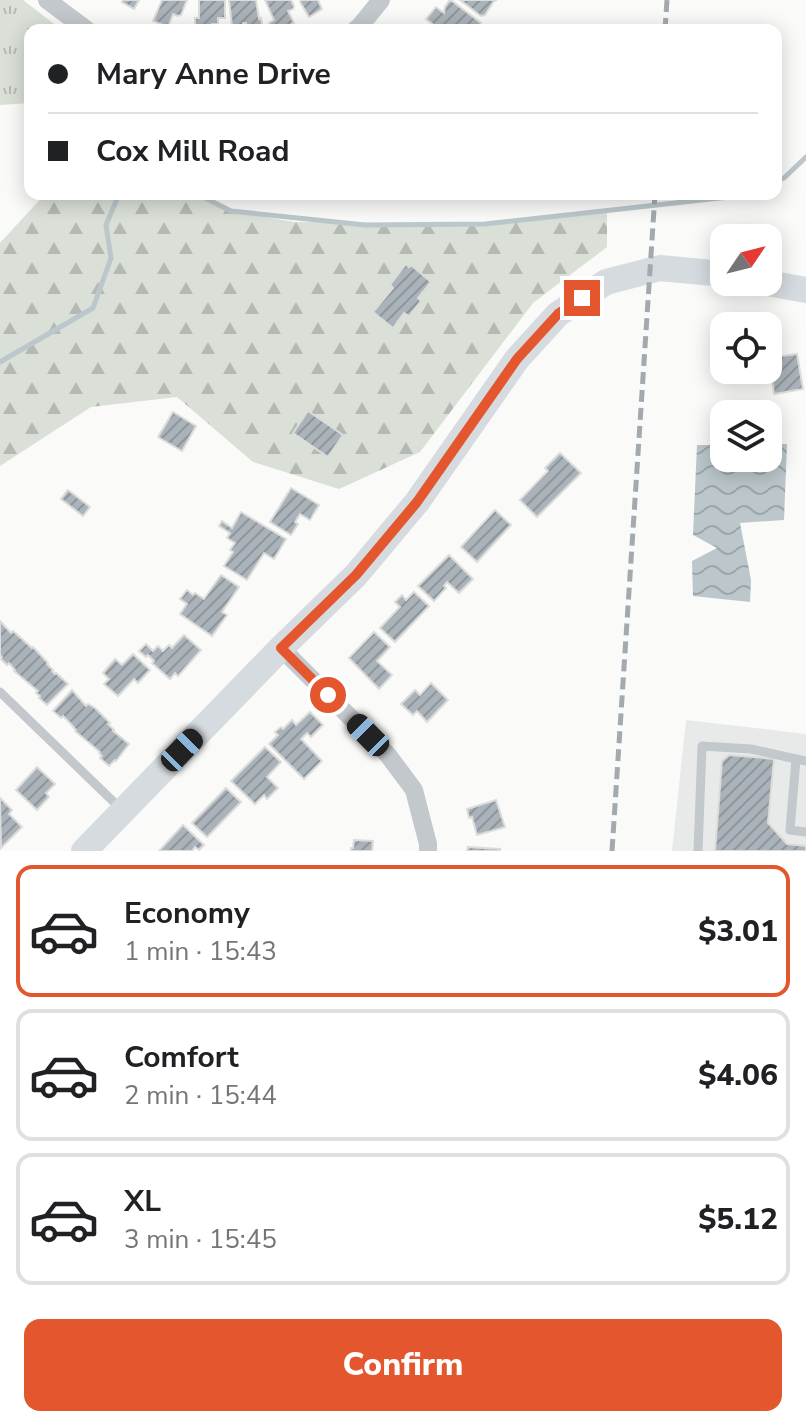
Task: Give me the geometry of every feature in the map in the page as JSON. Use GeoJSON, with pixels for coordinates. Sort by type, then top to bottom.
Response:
{"type":"FeatureCollection","features":[{"type":"Feature","properties":{"kind":"street"},"geometry":{"type":"LineString","coordinates":[[47,0],[79,24]]}},
{"type":"Feature","properties":{"kind":"street"},"geometry":{"type":"LineString","coordinates":[[362,24],[381,0]]}},
{"type":"Feature","properties":{"kind":"street"},"geometry":{"type":"LineString","coordinates":[[84,851],[356,575],[417,502],[517,359],[558,314],[606,282],[660,268],[710,273]]}},
{"type":"Feature","properties":{"kind":"street"},"geometry":{"type":"LineString","coordinates":[[782,286],[806,290]]}},
{"type":"Feature","properties":{"kind":"street"},"geometry":{"type":"LineString","coordinates":[[281,648],[388,755],[414,790],[428,851]]}},
{"type":"Feature","properties":{"kind":"lane"},"geometry":{"type":"LineString","coordinates":[[0,692],[123,811]]}},
{"type":"Feature","properties":{"kind":"lane"},"geometry":{"type":"LineString","coordinates":[[698,851],[702,746],[751,749],[801,760],[790,830],[806,832]]}},
{"type":"Feature","properties":{"kind":"shaded area"},"geometry":{"type":"Polygon","coordinates":[[[686,720],[806,734],[806,851],[672,851],[686,720]]]}},
{"type":"Feature","properties":{"kind":"green space"},"geometry":{"type":"Polygon","coordinates":[[[0,0],[23,0],[54,24],[24,24],[24,103],[0,105],[0,0]]]}},
{"type":"Feature","properties":{"kind":"green space"},"geometry":{"type":"Polygon","coordinates":[[[39,200],[209,200],[231,211],[294,222],[485,224],[607,209],[607,247],[533,303],[420,452],[339,489],[253,462],[177,397],[91,407],[0,466],[0,243],[39,200]]]}},
{"type":"Feature","properties":{"kind":"water"},"geometry":{"type":"Polygon","coordinates":[[[782,444],[787,444],[784,520],[740,523],[751,580],[750,602],[693,596],[692,561],[717,548],[693,535],[697,445],[710,445],[710,472],[782,472],[782,444]]]}},
{"type":"Feature","properties":{"kind":"building"},"geometry":{"type":"Polygon","coordinates":[[[123,0],[139,0],[134,9],[123,0]]]}},
{"type":"Feature","properties":{"kind":"building"},"geometry":{"type":"Polygon","coordinates":[[[162,0],[187,0],[181,15],[173,14],[169,24],[153,21],[162,0]]]}},
{"type":"Feature","properties":{"kind":"building"},"geometry":{"type":"Polygon","coordinates":[[[199,0],[225,0],[225,18],[218,18],[218,24],[195,24],[195,18],[199,18],[199,0]]]}},
{"type":"Feature","properties":{"kind":"building"},"geometry":{"type":"Polygon","coordinates":[[[229,0],[256,0],[262,24],[232,24],[229,0]]]}},
{"type":"Feature","properties":{"kind":"building"},"geometry":{"type":"Polygon","coordinates":[[[265,0],[291,0],[294,6],[288,11],[294,23],[269,24],[274,20],[265,0]]]}},
{"type":"Feature","properties":{"kind":"building"},"geometry":{"type":"Polygon","coordinates":[[[301,0],[318,0],[322,9],[309,17],[301,0]]]}},
{"type":"Feature","properties":{"kind":"building"},"geometry":{"type":"Polygon","coordinates":[[[460,0],[497,0],[481,16],[460,0]]]}},
{"type":"Feature","properties":{"kind":"building"},"geometry":{"type":"Polygon","coordinates":[[[452,1],[481,23],[432,24],[426,19],[436,7],[444,13],[445,7],[452,1]]]}},
{"type":"Feature","properties":{"kind":"building"},"geometry":{"type":"Polygon","coordinates":[[[406,264],[431,282],[409,316],[404,313],[393,328],[373,312],[393,288],[390,285],[406,264]]]}},
{"type":"Feature","properties":{"kind":"building"},"geometry":{"type":"Polygon","coordinates":[[[797,354],[803,389],[774,394],[773,384],[782,384],[782,356],[797,354]]]}},
{"type":"Feature","properties":{"kind":"building"},"geometry":{"type":"Polygon","coordinates":[[[308,411],[343,435],[328,457],[293,433],[308,411]]]}},
{"type":"Feature","properties":{"kind":"building"},"geometry":{"type":"Polygon","coordinates":[[[173,412],[196,426],[182,451],[158,437],[173,412]]]}},
{"type":"Feature","properties":{"kind":"building"},"geometry":{"type":"Polygon","coordinates":[[[560,453],[581,473],[537,517],[520,500],[548,471],[545,468],[560,453]]]}},
{"type":"Feature","properties":{"kind":"building"},"geometry":{"type":"Polygon","coordinates":[[[291,488],[319,505],[310,520],[300,514],[291,535],[270,522],[291,488]]]}},
{"type":"Feature","properties":{"kind":"building"},"geometry":{"type":"Polygon","coordinates":[[[68,490],[90,507],[83,516],[61,499],[68,490]]]}},
{"type":"Feature","properties":{"kind":"building"},"geometry":{"type":"Polygon","coordinates":[[[495,510],[511,525],[477,562],[461,547],[495,510]]]}},
{"type":"Feature","properties":{"kind":"building"},"geometry":{"type":"Polygon","coordinates":[[[241,512],[286,539],[274,559],[264,553],[247,580],[224,566],[235,543],[227,538],[230,533],[219,526],[222,521],[232,528],[241,512]]]}},
{"type":"Feature","properties":{"kind":"building"},"geometry":{"type":"Polygon","coordinates":[[[449,555],[473,579],[459,593],[447,582],[446,588],[434,601],[418,586],[449,555]]]}},
{"type":"Feature","properties":{"kind":"building"},"geometry":{"type":"Polygon","coordinates":[[[221,575],[239,587],[222,612],[227,615],[212,636],[180,614],[187,604],[180,599],[187,590],[204,599],[221,575]]]}},
{"type":"Feature","properties":{"kind":"building"},"geometry":{"type":"Polygon","coordinates":[[[414,592],[429,606],[395,642],[380,628],[400,607],[395,602],[402,595],[406,600],[414,592]]]}},
{"type":"Feature","properties":{"kind":"building"},"geometry":{"type":"Polygon","coordinates":[[[0,621],[11,633],[13,631],[33,647],[52,671],[68,684],[47,705],[39,698],[38,691],[1,659],[0,621]]]}},
{"type":"Feature","properties":{"kind":"building"},"geometry":{"type":"Polygon","coordinates":[[[374,632],[390,647],[377,661],[392,675],[379,689],[349,658],[374,632]]]}},
{"type":"Feature","properties":{"kind":"building"},"geometry":{"type":"Polygon","coordinates":[[[184,635],[201,650],[178,676],[175,673],[170,679],[152,663],[154,661],[148,655],[146,657],[139,651],[146,644],[153,651],[158,646],[163,651],[169,645],[172,648],[184,635]]]}},
{"type":"Feature","properties":{"kind":"building"},"geometry":{"type":"Polygon","coordinates":[[[133,654],[150,670],[138,683],[134,679],[118,696],[104,684],[109,679],[103,673],[115,659],[122,665],[133,654]]]}},
{"type":"Feature","properties":{"kind":"building"},"geometry":{"type":"Polygon","coordinates":[[[431,683],[448,700],[427,722],[417,711],[413,715],[401,704],[415,690],[420,695],[431,683]]]}},
{"type":"Feature","properties":{"kind":"building"},"geometry":{"type":"Polygon","coordinates":[[[72,690],[86,706],[95,708],[110,723],[113,731],[129,744],[109,766],[100,758],[100,752],[63,716],[61,718],[53,711],[72,690]]]}},
{"type":"Feature","properties":{"kind":"building"},"geometry":{"type":"Polygon","coordinates":[[[310,712],[323,725],[311,737],[307,733],[301,739],[322,761],[304,779],[269,744],[281,727],[283,729],[292,720],[296,725],[310,712]]]}},
{"type":"Feature","properties":{"kind":"building"},"geometry":{"type":"Polygon","coordinates":[[[265,747],[281,762],[267,777],[278,788],[267,799],[264,795],[255,804],[231,781],[265,747]]]}},
{"type":"Feature","properties":{"kind":"building"},"geometry":{"type":"Polygon","coordinates":[[[729,755],[774,759],[768,823],[787,844],[806,846],[806,851],[715,851],[722,761],[729,755]]]}},
{"type":"Feature","properties":{"kind":"building"},"geometry":{"type":"Polygon","coordinates":[[[37,767],[55,784],[46,793],[49,797],[37,810],[16,790],[37,767]]]}},
{"type":"Feature","properties":{"kind":"building"},"geometry":{"type":"Polygon","coordinates":[[[226,788],[241,802],[207,837],[192,823],[226,788]]]}},
{"type":"Feature","properties":{"kind":"building"},"geometry":{"type":"Polygon","coordinates":[[[0,798],[12,810],[9,814],[22,827],[1,848],[0,798]]]}},
{"type":"Feature","properties":{"kind":"building"},"geometry":{"type":"Polygon","coordinates":[[[496,800],[505,827],[477,835],[467,809],[496,800]]]}},
{"type":"Feature","properties":{"kind":"building"},"geometry":{"type":"Polygon","coordinates":[[[183,825],[204,845],[192,851],[159,851],[183,825]]]}},
{"type":"Feature","properties":{"kind":"building"},"geometry":{"type":"Polygon","coordinates":[[[354,840],[373,841],[372,851],[351,851],[354,840]]]}},
{"type":"Feature","properties":{"kind":"building"},"geometry":{"type":"Polygon","coordinates":[[[468,847],[500,849],[500,851],[467,851],[468,847]]]}},
{"type":"Feature","properties":{"kind":"waterway"},"geometry":{"type":"LineString","coordinates":[[782,179],[806,157]]}},
{"type":"Feature","properties":{"kind":"waterway"},"geometry":{"type":"LineString","coordinates":[[0,362],[93,308],[111,258],[106,225],[116,200]]}},
{"type":"Feature","properties":{"kind":"waterway"},"geometry":{"type":"LineString","coordinates":[[209,200],[231,211],[365,225],[485,224],[702,200]]}},
{"type":"Feature","properties":{"kind":"railway"},"geometry":{"type":"LineString","coordinates":[[665,24],[667,0]]}},
{"type":"Feature","properties":{"kind":"railway"},"geometry":{"type":"LineString","coordinates":[[612,851],[655,200]]}},
{"type":"Feature","properties":{"kind":"route"},"geometry":{"type":"LineString","coordinates":[[328,695],[281,648],[356,575],[417,502],[517,359],[558,314],[582,298]]}}]}
